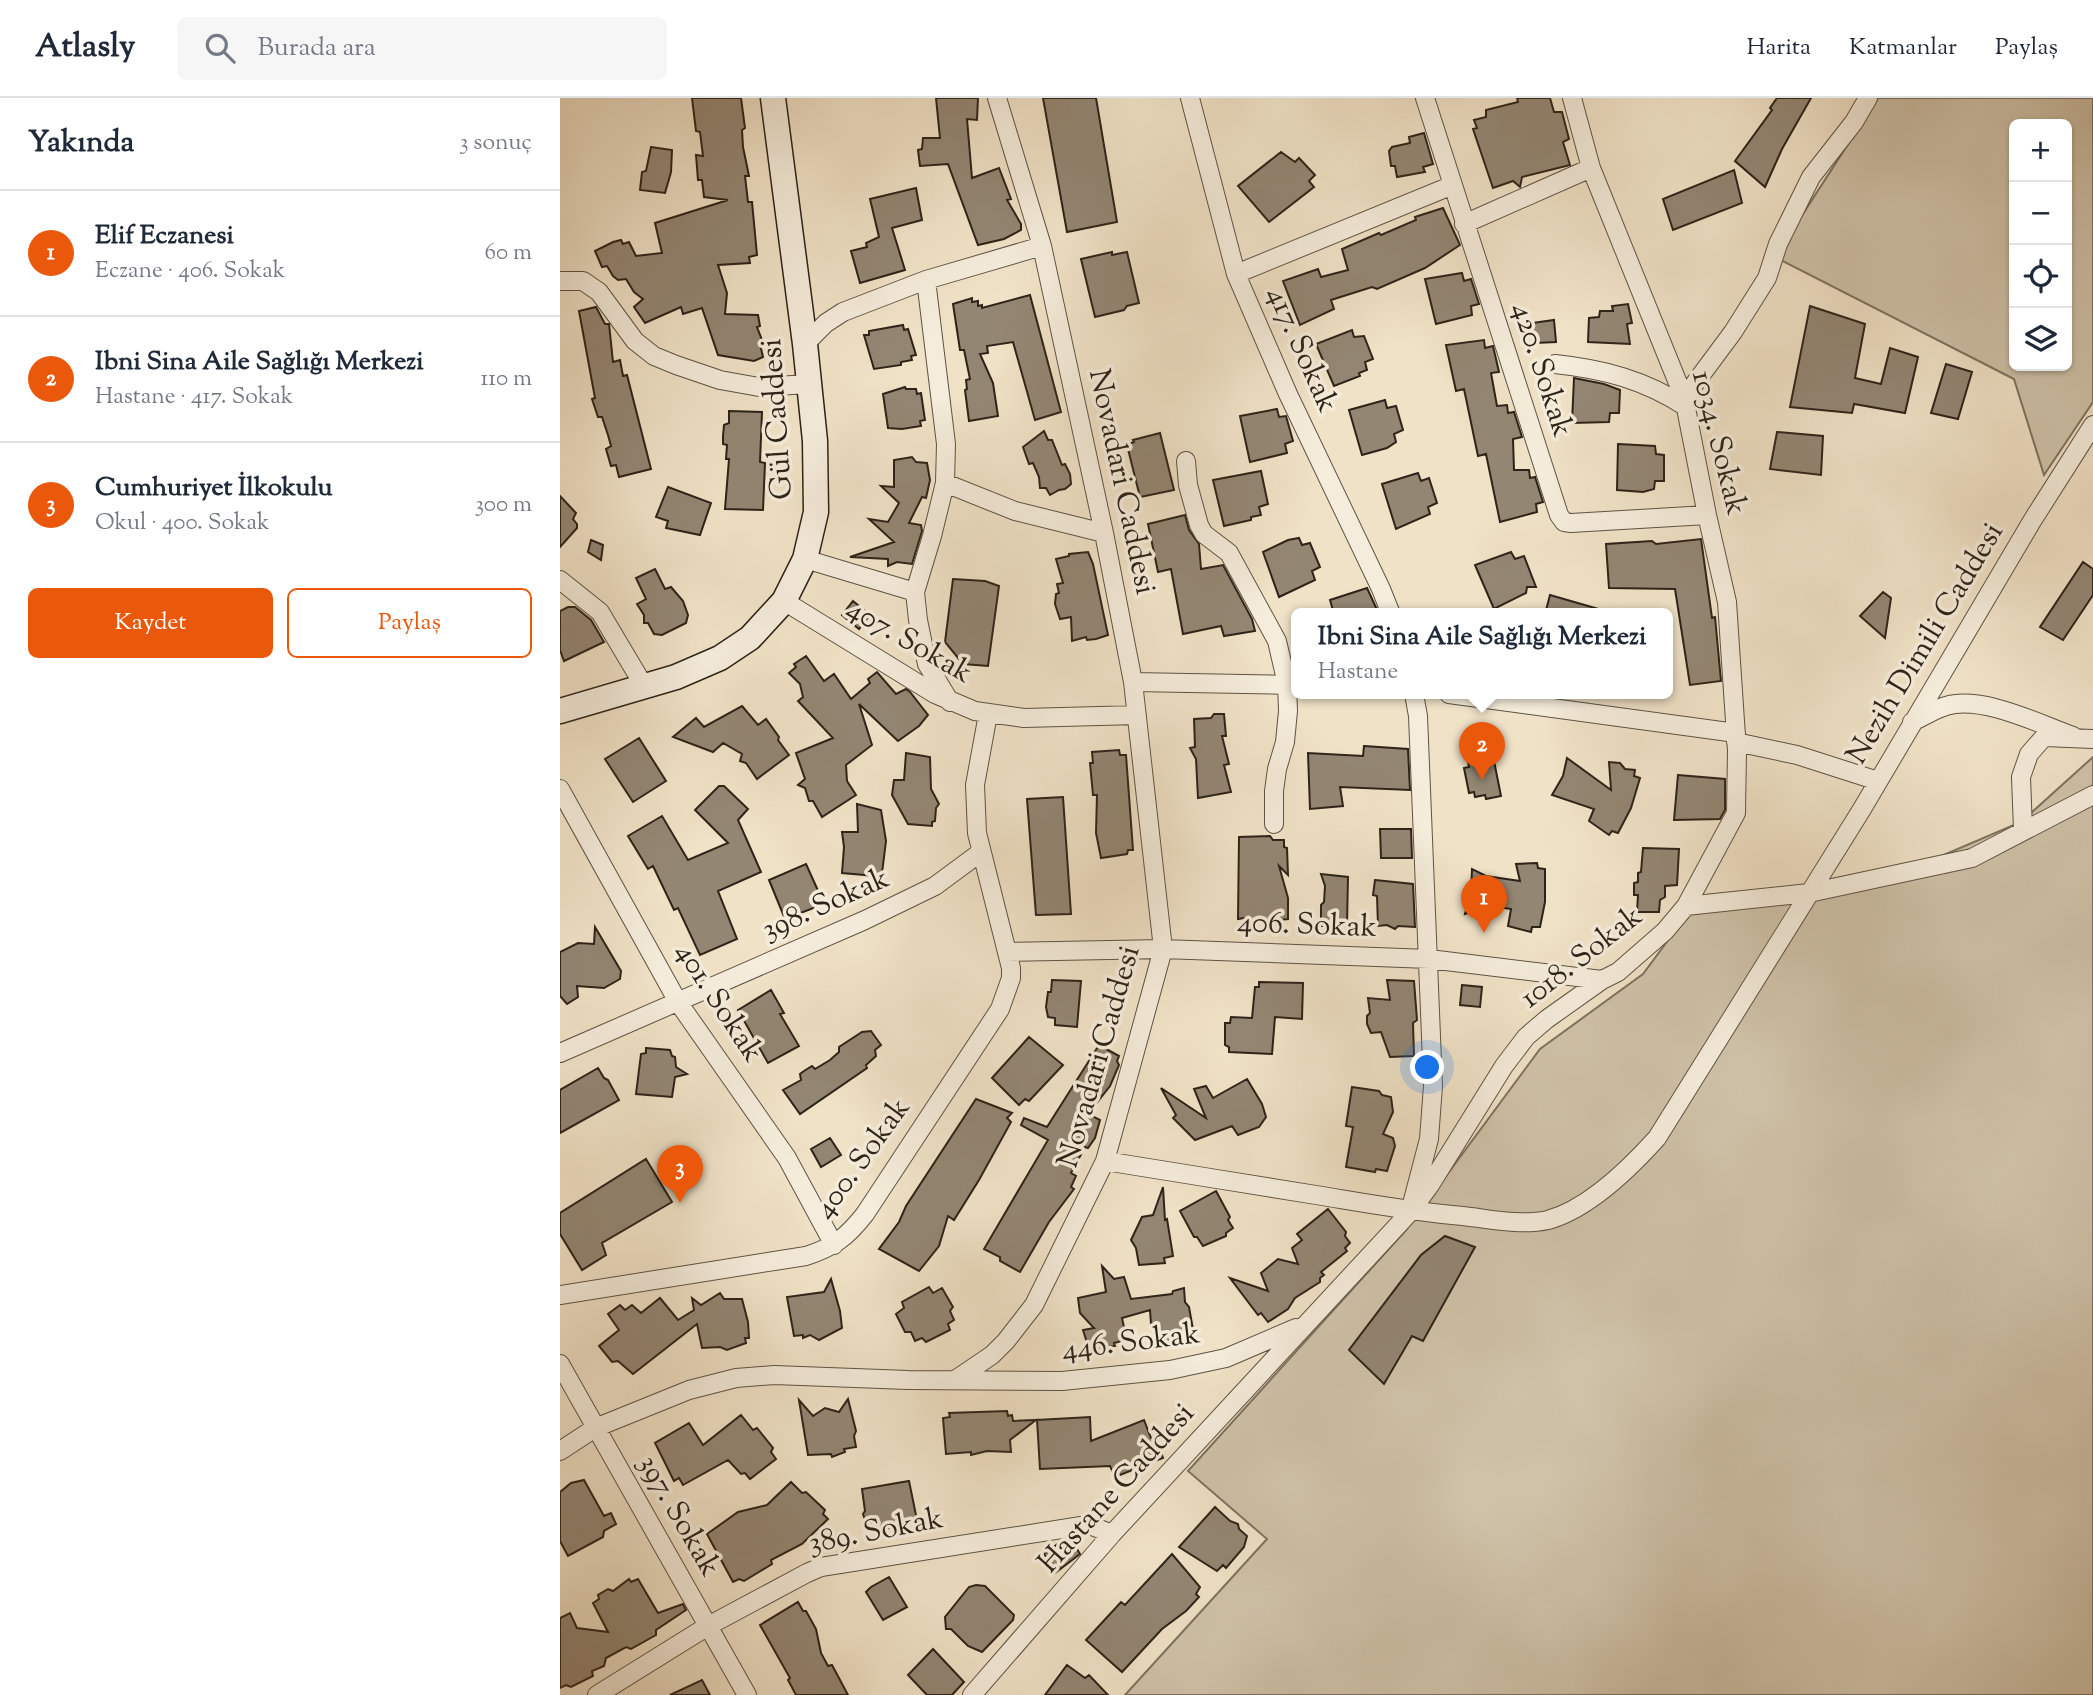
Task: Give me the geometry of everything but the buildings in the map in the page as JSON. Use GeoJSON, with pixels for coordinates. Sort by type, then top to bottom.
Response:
{"type":"FeatureCollection","features":[{"type":"Feature","properties":{"kind":"main road","name":"Gül Caddesi"},"geometry":{"type":"LineString","coordinates":[[560,711],[676,677],[720,658],[750,638],[785,601],[805,559],[816,512],[815,441],[806,344],[774,98]]}},
{"type":"Feature","properties":{"kind":"street","name":"Novadari Caddesi"},"geometry":{"type":"LineString","coordinates":[[955,1380],[992,1355],[1034,1305],[1105,1161],[1163,949],[1133,682],[1104,533],[1042,246],[997,98]]}},
{"type":"Feature","properties":{"kind":"street","name":"417. Sokak"},"geometry":{"type":"LineString","coordinates":[[1190,98],[1236,274],[1288,394],[1389,608]]}},
{"type":"Feature","properties":{"kind":"street","name":"420. Sokak"},"geometry":{"type":"LineString","coordinates":[[1425,98],[1559,515],[1564,522],[1707,515]]}},
{"type":"Feature","properties":{"kind":"street","name":"1034. Sokak"},"geometry":{"type":"LineString","coordinates":[[1572,98],[1591,168],[1685,402],[1727,602],[1736,737]]}},
{"type":"Feature","properties":{"kind":"street"},"geometry":{"type":"LineString","coordinates":[[1555,364],[1609,372],[1685,402],[1767,278],[1777,244],[1811,177],[1854,122],[1868,98]]}},
{"type":"Feature","properties":{"kind":"street"},"geometry":{"type":"LineString","coordinates":[[1464,224],[1591,168]]}},
{"type":"Feature","properties":{"kind":"street"},"geometry":{"type":"LineString","coordinates":[[1236,274],[1453,185]]}},
{"type":"Feature","properties":{"kind":"street"},"geometry":{"type":"LineString","coordinates":[[806,344],[826,323],[843,312],[926,280],[1042,246]]}},
{"type":"Feature","properties":{"kind":"street"},"geometry":{"type":"LineString","coordinates":[[926,280],[946,444],[944,483],[915,592],[919,631],[927,664],[950,702]]}},
{"type":"Feature","properties":{"kind":"street"},"geometry":{"type":"LineString","coordinates":[[560,281],[583,282],[599,292],[635,341],[654,355],[676,365],[720,380],[759,387],[810,384]]}},
{"type":"Feature","properties":{"kind":"street","name":"Nezih Dimili Caddesi"},"geometry":{"type":"LineString","coordinates":[[1105,1161],[1411,1211],[1529,1222],[1562,1215],[1586,1201],[1633,1165],[1657,1138],[1878,781],[2032,521],[2093,425]]}},
{"type":"Feature","properties":{"kind":"street"},"geometry":{"type":"LineString","coordinates":[[1186,461],[1188,485],[1199,524],[1204,534],[1229,553],[1240,570],[1277,641],[1291,682]]}},
{"type":"Feature","properties":{"kind":"street"},"geometry":{"type":"LineString","coordinates":[[944,483],[1014,511],[1104,533]]}},
{"type":"Feature","properties":{"kind":"street"},"geometry":{"type":"LineString","coordinates":[[805,559],[915,592]]}},
{"type":"Feature","properties":{"kind":"street"},"geometry":{"type":"LineString","coordinates":[[560,580],[600,612],[644,686]]}},
{"type":"Feature","properties":{"kind":"street","name":"407. Sokak"},"geometry":{"type":"LineString","coordinates":[[785,601],[950,702],[988,714],[1024,718],[1137,715]]}},
{"type":"Feature","properties":{"kind":"street"},"geometry":{"type":"LineString","coordinates":[[1133,682],[1291,685]]}},
{"type":"Feature","properties":{"kind":"street"},"geometry":{"type":"LineString","coordinates":[[1274,824],[1274,791],[1285,742],[1291,692]]}},
{"type":"Feature","properties":{"kind":"street"},"geometry":{"type":"LineString","coordinates":[[1411,1211],[1429,1139],[1433,1086],[1418,716],[1414,699]]}},
{"type":"Feature","properties":{"kind":"street"},"geometry":{"type":"LineString","coordinates":[[1481,699],[1736,737],[1878,781]]}},
{"type":"Feature","properties":{"kind":"street"},"geometry":{"type":"LineString","coordinates":[[1912,722],[1947,705],[1970,704],[2000,710],[2073,736]]}},
{"type":"Feature","properties":{"kind":"street"},"geometry":{"type":"LineString","coordinates":[[981,852],[977,832],[975,785],[988,714]]}},
{"type":"Feature","properties":{"kind":"street"},"geometry":{"type":"LineString","coordinates":[[2023,830],[2021,777],[2029,754],[2044,737],[2073,736],[2093,739]]}},
{"type":"Feature","properties":{"kind":"street","name":"1018. Sokak"},"geometry":{"type":"LineString","coordinates":[[1306,1324],[1411,1211],[1504,1066],[1527,1037],[1547,1019],[1602,980],[1618,972],[1665,931],[1686,906],[1736,813],[1736,737]]}},
{"type":"Feature","properties":{"kind":"street","name":"401. Sokak"},"geometry":{"type":"LineString","coordinates":[[560,789],[678,1002],[787,1158],[834,1245]]}},
{"type":"Feature","properties":{"kind":"street"},"geometry":{"type":"LineString","coordinates":[[1686,906],[1809,893],[1972,858],[2093,795]]}},
{"type":"Feature","properties":{"kind":"street","name":"400. Sokak"},"geometry":{"type":"LineString","coordinates":[[560,1295],[793,1258],[823,1251],[843,1239],[865,1214],[1000,1009],[1011,978],[1008,952],[981,852]]}},
{"type":"Feature","properties":{"kind":"street","name":"398. Sokak"},"geometry":{"type":"LineString","coordinates":[[560,1053],[865,920],[935,886],[981,852]]}},
{"type":"Feature","properties":{"kind":"street","name":"406. Sokak"},"geometry":{"type":"LineString","coordinates":[[1008,952],[1163,949],[1429,958],[1602,980]]}},
{"type":"Feature","properties":{"kind":"street","name":"446. Sokak"},"geometry":{"type":"LineString","coordinates":[[955,1380],[1062,1381],[1170,1370],[1226,1358],[1306,1324]]}},
{"type":"Feature","properties":{"kind":"street","name":"Hastane Caddesi"},"geometry":{"type":"LineString","coordinates":[[972,1695],[1112,1534],[1306,1324]]}},
{"type":"Feature","properties":{"kind":"street","name":"397. Sokak"},"geometry":{"type":"LineString","coordinates":[[560,1364],[747,1695]]}},
{"type":"Feature","properties":{"kind":"street"},"geometry":{"type":"LineString","coordinates":[[560,1451],[595,1428],[689,1391],[736,1377],[774,1374],[955,1380]]}},
{"type":"Feature","properties":{"kind":"street","name":"389. Sokak"},"geometry":{"type":"LineString","coordinates":[[597,1695],[708,1626],[807,1573],[829,1566],[1081,1526],[1092,1526],[1112,1534]]}},
{"type":"Feature","properties":{"kind":"shaded area"},"geometry":{"type":"Polygon","coordinates":[[[1878,98],[2093,98],[2093,402],[2044,475],[2014,379],[1775,257],[1878,98]]]}},
{"type":"Feature","properties":{"kind":"shaded area"},"geometry":{"type":"Polygon","coordinates":[[[2093,757],[2093,1695],[1125,1695],[1267,1539],[1188,1471],[1406,1230],[1540,1049],[1643,974],[1692,908],[1939,857],[2021,822],[2093,757]]]}},
{"type":"Feature","properties":{"kind":"place","name":"Ibni Sina Aile Sağlığı Merkezi"},"geometry":{"type":"Point","coordinates":[1482,780]}},
{"type":"Feature","properties":{"kind":"place","name":"Elif Eczanesi"},"geometry":{"type":"Point","coordinates":[1484,933]}},
{"type":"Feature","properties":{"kind":"place","name":"Cumhuriyet İlkokulu"},"geometry":{"type":"Point","coordinates":[680,1203]}}]}
